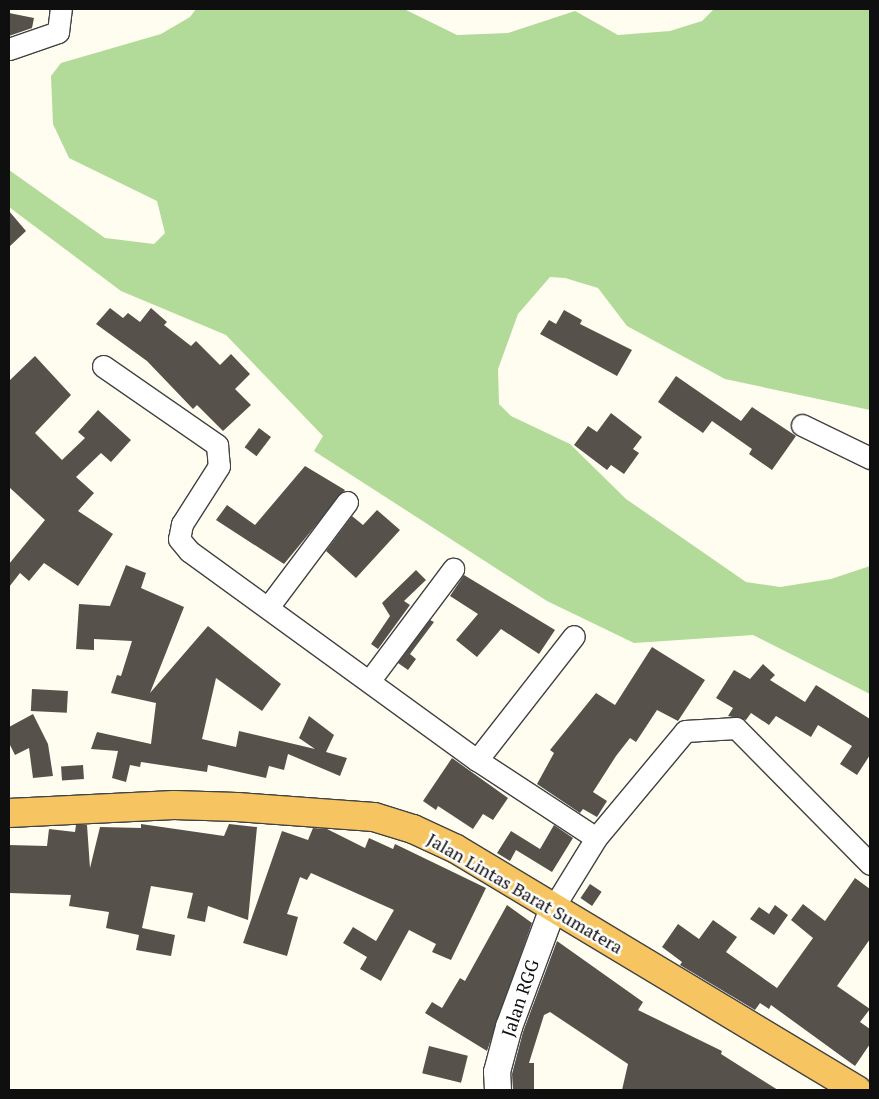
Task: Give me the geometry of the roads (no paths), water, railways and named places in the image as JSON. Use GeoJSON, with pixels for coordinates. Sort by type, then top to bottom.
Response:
{"type":"FeatureCollection","features":[{"type":"Feature","properties":{"kind":"highway","name":"Jalan Lintas Barat Sumatera"},"geometry":{"type":"LineString","coordinates":[[9,813],[174,805],[374,817],[456,849],[857,1090]]}},
{"type":"Feature","properties":{"kind":"street"},"geometry":{"type":"LineString","coordinates":[[9,49],[58,32],[61,9]]}},
{"type":"Feature","properties":{"kind":"street"},"geometry":{"type":"LineString","coordinates":[[103,366],[217,445],[219,466],[188,511],[179,539],[189,552],[269,606],[477,760],[596,838]]}},
{"type":"Feature","properties":{"kind":"street"},"geometry":{"type":"LineString","coordinates":[[802,425],[870,458]]}},
{"type":"Feature","properties":{"kind":"street"},"geometry":{"type":"LineString","coordinates":[[269,606],[347,502]]}},
{"type":"Feature","properties":{"kind":"street"},"geometry":{"type":"LineString","coordinates":[[370,680],[453,569]]}},
{"type":"Feature","properties":{"kind":"street"},"geometry":{"type":"LineString","coordinates":[[477,760],[574,636]]}},
{"type":"Feature","properties":{"kind":"street"},"geometry":{"type":"LineString","coordinates":[[553,908],[596,838],[685,731],[736,728],[870,864]]}},
{"type":"Feature","properties":{"kind":"street","name":"Jalan RGG"},"geometry":{"type":"LineString","coordinates":[[498,1090],[497,1072],[509,1027],[553,908]]}}]}
